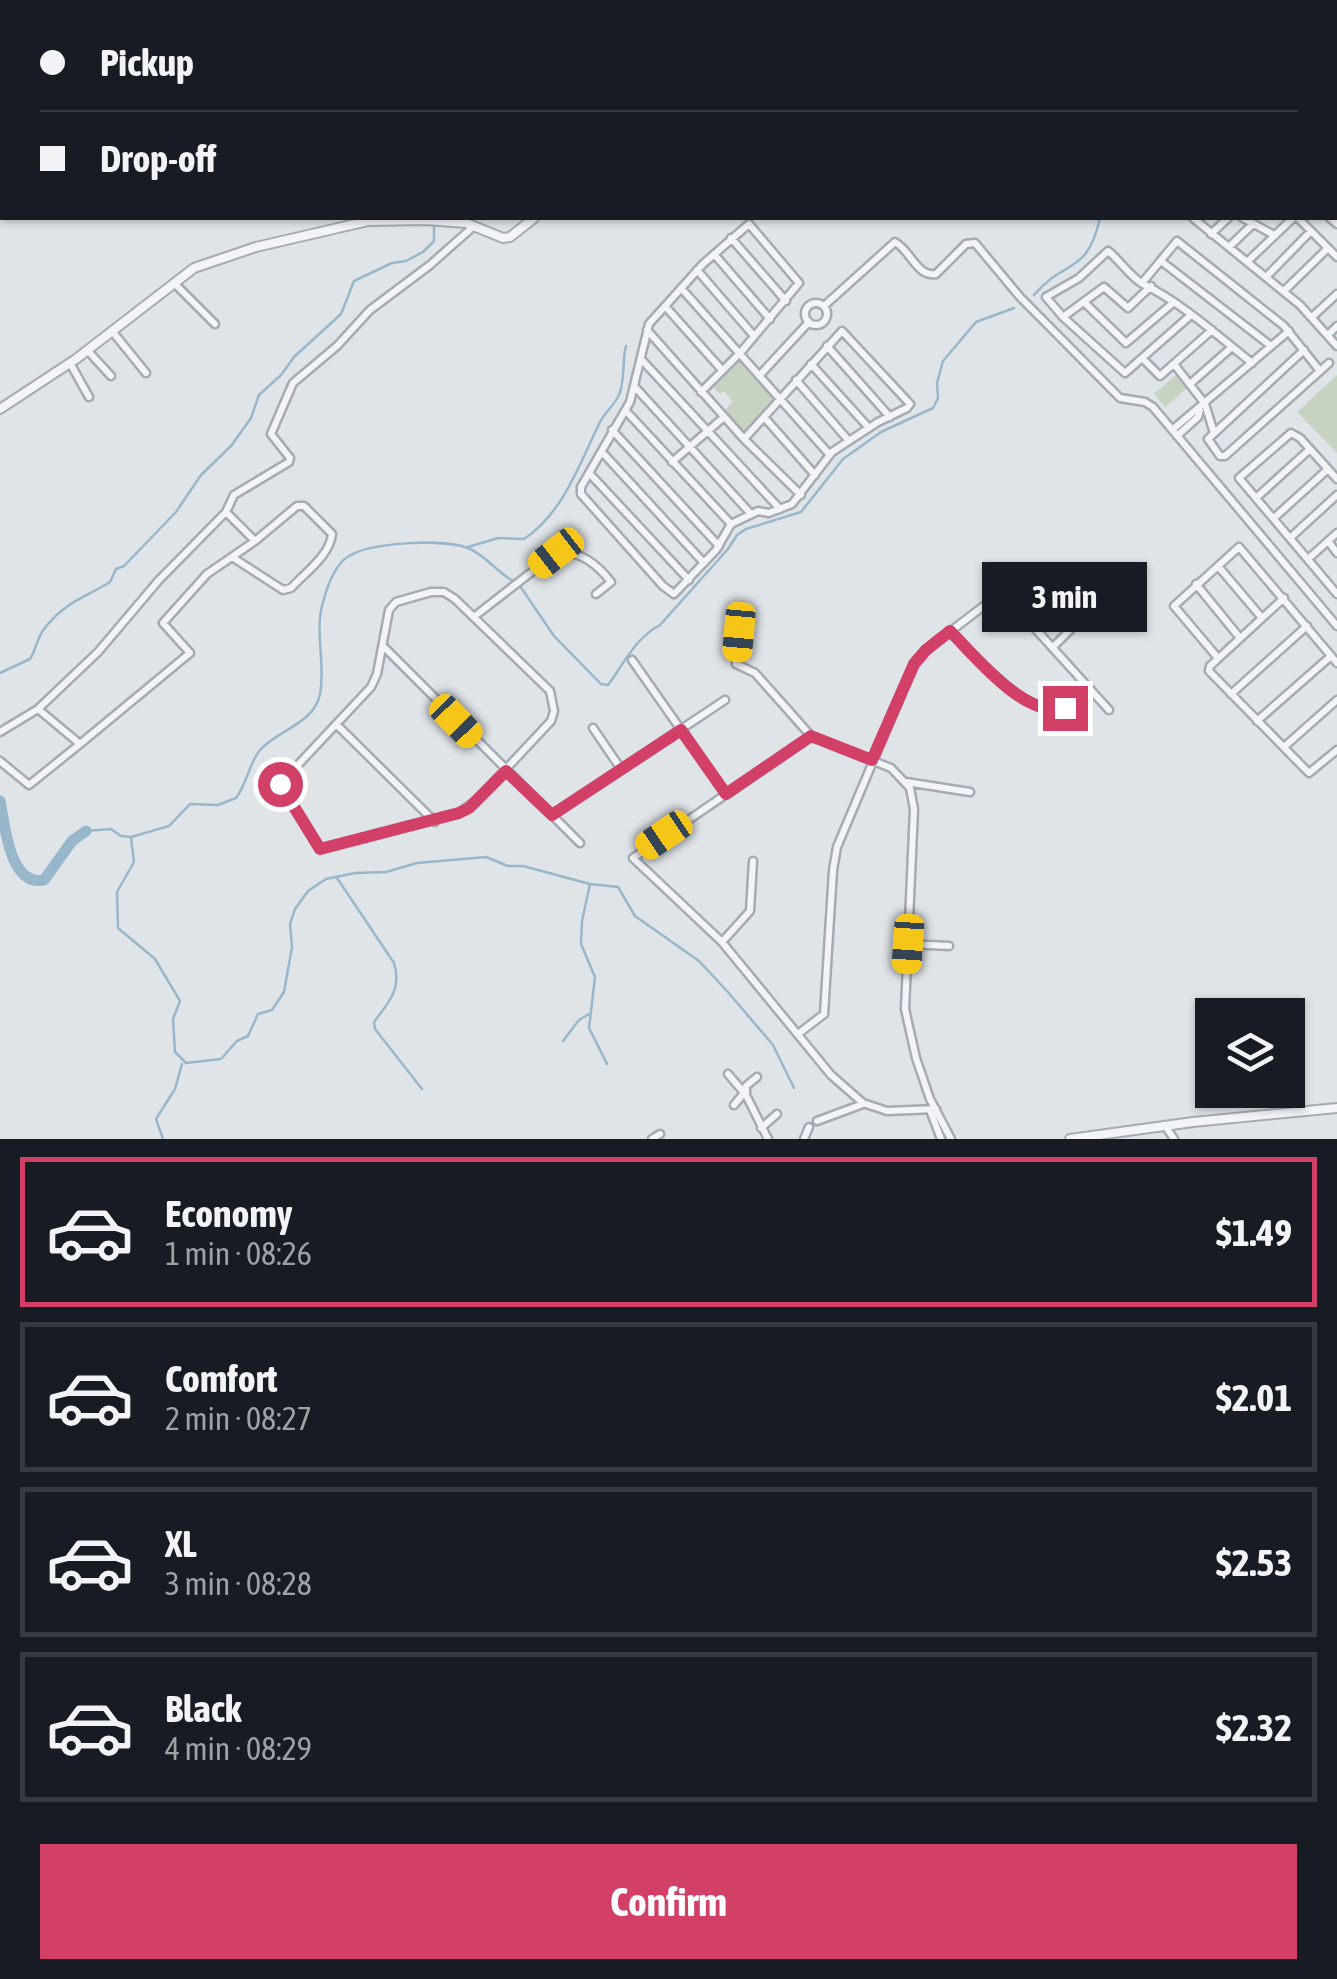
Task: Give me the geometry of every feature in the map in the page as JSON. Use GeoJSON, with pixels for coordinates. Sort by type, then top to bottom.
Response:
{"type":"FeatureCollection","features":[{"type":"Feature","properties":{"kind":"street"},"geometry":{"type":"LineString","coordinates":[[0,409],[70,364],[194,268],[256,247],[380,220]]}},
{"type":"Feature","properties":{"kind":"street"},"geometry":{"type":"LineString","coordinates":[[426,220],[474,226],[510,237],[531,220]]}},
{"type":"Feature","properties":{"kind":"street"},"geometry":{"type":"LineString","coordinates":[[1194,220],[1284,291],[1337,346]]}},
{"type":"Feature","properties":{"kind":"street"},"geometry":{"type":"LineString","coordinates":[[1211,234],[1226,220]]}},
{"type":"Feature","properties":{"kind":"street"},"geometry":{"type":"LineString","coordinates":[[1248,220],[1274,235]]}},
{"type":"Feature","properties":{"kind":"street"},"geometry":{"type":"LineString","coordinates":[[1248,261],[1293,220]]}},
{"type":"Feature","properties":{"kind":"street"},"geometry":{"type":"LineString","coordinates":[[1298,220],[1337,257]]}},
{"type":"Feature","properties":{"kind":"street"},"geometry":{"type":"LineString","coordinates":[[1229,247],[1254,223]]}},
{"type":"Feature","properties":{"kind":"street"},"geometry":{"type":"LineString","coordinates":[[701,392],[800,282],[748,224],[698,270],[647,330],[626,411],[582,487],[584,500],[674,594],[719,546],[730,524],[798,501],[830,455],[910,404],[842,331],[744,438]]}},
{"type":"Feature","properties":{"kind":"street"},"geometry":{"type":"LineString","coordinates":[[0,732],[38,709],[98,652],[226,512],[234,496],[289,462],[271,434],[294,383],[337,346],[370,310],[474,226]]}},
{"type":"Feature","properties":{"kind":"street"},"geometry":{"type":"LineString","coordinates":[[1267,276],[1312,231]]}},
{"type":"Feature","properties":{"kind":"street"},"geometry":{"type":"LineString","coordinates":[[731,238],[786,301]]}},
{"type":"Feature","properties":{"kind":"street"},"geometry":{"type":"LineString","coordinates":[[1142,283],[1177,241],[1288,331],[1320,371]]}},
{"type":"Feature","properties":{"kind":"street"},"geometry":{"type":"LineString","coordinates":[[824,306],[895,242],[930,276],[970,242],[1120,398],[1148,404],[1337,626]]}},
{"type":"Feature","properties":{"kind":"street"},"geometry":{"type":"LineString","coordinates":[[1284,291],[1328,248]]}},
{"type":"Feature","properties":{"kind":"street"},"geometry":{"type":"LineString","coordinates":[[1192,315],[1128,372],[1123,372],[1062,316],[1047,295],[1079,278],[1108,251],[1142,283],[1152,285],[1174,302],[1192,315],[1212,330],[1252,363]]}},
{"type":"Feature","properties":{"kind":"street"},"geometry":{"type":"LineString","coordinates":[[714,254],[770,318]]}},
{"type":"Feature","properties":{"kind":"street"},"geometry":{"type":"LineString","coordinates":[[1161,260],[1272,346]]}},
{"type":"Feature","properties":{"kind":"street"},"geometry":{"type":"LineString","coordinates":[[698,270],[754,336]]}},
{"type":"Feature","properties":{"kind":"street"},"geometry":{"type":"LineString","coordinates":[[174,283],[215,324]]}},
{"type":"Feature","properties":{"kind":"street"},"geometry":{"type":"LineString","coordinates":[[1062,316],[1104,288],[1128,308],[1152,285]]}},
{"type":"Feature","properties":{"kind":"street"},"geometry":{"type":"LineString","coordinates":[[682,288],[830,455]]}},
{"type":"Feature","properties":{"kind":"street"},"geometry":{"type":"LineString","coordinates":[[1312,318],[1337,294]]}},
{"type":"Feature","properties":{"kind":"street"},"geometry":{"type":"LineString","coordinates":[[1085,303],[1126,343],[1174,302]]}},
{"type":"Feature","properties":{"kind":"street"},"geometry":{"type":"LineString","coordinates":[[666,306],[722,370]]}},
{"type":"Feature","properties":{"kind":"street"},"geometry":{"type":"LineString","coordinates":[[760,376],[809,322],[823,322],[827,314],[824,306],[808,306],[809,322]]}},
{"type":"Feature","properties":{"kind":"street"},"geometry":{"type":"LineString","coordinates":[[1328,336],[1337,326]]}},
{"type":"Feature","properties":{"kind":"street"},"geometry":{"type":"LineString","coordinates":[[647,330],[724,417],[801,495]]}},
{"type":"Feature","properties":{"kind":"street"},"geometry":{"type":"LineString","coordinates":[[1143,358],[1158,376],[1212,330]]}},
{"type":"Feature","properties":{"kind":"street"},"geometry":{"type":"LineString","coordinates":[[1174,433],[1288,331]]}},
{"type":"Feature","properties":{"kind":"street"},"geometry":{"type":"LineString","coordinates":[[112,332],[146,373]]}},
{"type":"Feature","properties":{"kind":"street"},"geometry":{"type":"LineString","coordinates":[[827,346],[890,417]]}},
{"type":"Feature","properties":{"kind":"street"},"geometry":{"type":"LineString","coordinates":[[1190,384],[1232,346]]}},
{"type":"Feature","properties":{"kind":"street"},"geometry":{"type":"LineString","coordinates":[[88,350],[111,376]]}},
{"type":"Feature","properties":{"kind":"street"},"geometry":{"type":"LineString","coordinates":[[1304,350],[1208,443],[1225,456],[1328,364]]}},
{"type":"Feature","properties":{"kind":"street"},"geometry":{"type":"LineString","coordinates":[[640,358],[780,510]]}},
{"type":"Feature","properties":{"kind":"street"},"geometry":{"type":"LineString","coordinates":[[70,364],[89,398]]}},
{"type":"Feature","properties":{"kind":"street"},"geometry":{"type":"LineString","coordinates":[[811,364],[869,428]]}},
{"type":"Feature","properties":{"kind":"street"},"geometry":{"type":"LineString","coordinates":[[1174,364],[1203,406],[1214,434]]}},
{"type":"Feature","properties":{"kind":"street"},"geometry":{"type":"LineString","coordinates":[[796,380],[849,441]]}},
{"type":"Feature","properties":{"kind":"street"},"geometry":{"type":"LineString","coordinates":[[634,386],[752,514]]}},
{"type":"Feature","properties":{"kind":"street"},"geometry":{"type":"LineString","coordinates":[[626,411],[730,524]]}},
{"type":"Feature","properties":{"kind":"street"},"geometry":{"type":"LineString","coordinates":[[672,462],[724,417]]}},
{"type":"Feature","properties":{"kind":"street"},"geometry":{"type":"LineString","coordinates":[[764,417],[815,475]]}},
{"type":"Feature","properties":{"kind":"street"},"geometry":{"type":"LineString","coordinates":[[612,430],[719,546]]}},
{"type":"Feature","properties":{"kind":"street"},"geometry":{"type":"LineString","coordinates":[[1337,479],[1298,437],[1289,434],[1239,478],[1337,594]]}},
{"type":"Feature","properties":{"kind":"street"},"geometry":{"type":"LineString","coordinates":[[1256,498],[1310,449]]}},
{"type":"Feature","properties":{"kind":"street"},"geometry":{"type":"LineString","coordinates":[[602,452],[704,562]]}},
{"type":"Feature","properties":{"kind":"street"},"geometry":{"type":"LineString","coordinates":[[1274,518],[1328,470]]}},
{"type":"Feature","properties":{"kind":"street"},"geometry":{"type":"LineString","coordinates":[[590,474],[689,580]]}},
{"type":"Feature","properties":{"kind":"street"},"geometry":{"type":"LineString","coordinates":[[1290,538],[1337,495]]}},
{"type":"Feature","properties":{"kind":"street"},"geometry":{"type":"LineString","coordinates":[[0,760],[29,785],[190,653],[163,624],[207,574],[297,506],[304,506],[333,538],[291,588],[283,590],[232,557]]}},
{"type":"Feature","properties":{"kind":"street"},"geometry":{"type":"LineString","coordinates":[[226,512],[254,541]]}},
{"type":"Feature","properties":{"kind":"street"},"geometry":{"type":"LineString","coordinates":[[1308,559],[1337,533]]}},
{"type":"Feature","properties":{"kind":"street"},"geometry":{"type":"LineString","coordinates":[[1328,541],[1337,552]]}},
{"type":"Feature","properties":{"kind":"street"},"geometry":{"type":"LineString","coordinates":[[1218,658],[1174,607],[1241,547],[1334,659],[1257,721]]}},
{"type":"Feature","properties":{"kind":"street"},"geometry":{"type":"LineString","coordinates":[[475,616],[556,553],[567,552],[596,563],[611,582],[596,594]]}},
{"type":"Feature","properties":{"kind":"street"},"geometry":{"type":"LineString","coordinates":[[1218,566],[1262,618]]}},
{"type":"Feature","properties":{"kind":"street"},"geometry":{"type":"LineString","coordinates":[[1196,584],[1240,638]]}},
{"type":"Feature","properties":{"kind":"street"},"geometry":{"type":"LineString","coordinates":[[444,592],[475,616],[550,691],[554,698],[551,721],[469,808],[435,822],[318,848],[280,784],[371,687],[383,646],[389,610],[396,602],[444,592]]}},
{"type":"Feature","properties":{"kind":"street"},"geometry":{"type":"LineString","coordinates":[[798,1034],[824,1014],[833,870],[838,847],[914,664],[926,650],[1002,592],[1109,710]]}},
{"type":"Feature","properties":{"kind":"street"},"geometry":{"type":"LineString","coordinates":[[1284,598],[1218,658],[1208,668],[1209,672],[1309,772],[1337,750]]}},
{"type":"Feature","properties":{"kind":"street"},"geometry":{"type":"LineString","coordinates":[[1053,647],[1074,626]]}},
{"type":"Feature","properties":{"kind":"street"},"geometry":{"type":"LineString","coordinates":[[1231,694],[1307,626]]}},
{"type":"Feature","properties":{"kind":"street"},"geometry":{"type":"LineString","coordinates":[[950,631],[1002,685],[1051,710],[1065,708],[1086,685]]}},
{"type":"Feature","properties":{"kind":"street"},"geometry":{"type":"LineString","coordinates":[[739,632],[736,664],[755,673],[811,736],[891,768],[910,788],[914,809],[904,1009],[940,1139]]}},
{"type":"Feature","properties":{"kind":"street"},"geometry":{"type":"LineString","coordinates":[[383,646],[580,843]]}},
{"type":"Feature","properties":{"kind":"street"},"geometry":{"type":"LineString","coordinates":[[632,660],[726,794]]}},
{"type":"Feature","properties":{"kind":"street"},"geometry":{"type":"LineString","coordinates":[[552,815],[725,700]]}},
{"type":"Feature","properties":{"kind":"street"},"geometry":{"type":"LineString","coordinates":[[1284,748],[1337,700]]}},
{"type":"Feature","properties":{"kind":"street"},"geometry":{"type":"LineString","coordinates":[[38,709],[80,744]]}},
{"type":"Feature","properties":{"kind":"street"},"geometry":{"type":"LineString","coordinates":[[337,725],[435,822]]}},
{"type":"Feature","properties":{"kind":"street"},"geometry":{"type":"LineString","coordinates":[[593,728],[621,769]]}},
{"type":"Feature","properties":{"kind":"street"},"geometry":{"type":"LineString","coordinates":[[811,736],[633,858],[722,942],[831,1075],[863,1103],[887,1111],[933,1110]]}},
{"type":"Feature","properties":{"kind":"street"},"geometry":{"type":"LineString","coordinates":[[905,782],[970,792]]}},
{"type":"Feature","properties":{"kind":"street"},"geometry":{"type":"LineString","coordinates":[[722,942],[750,910],[753,861]]}},
{"type":"Feature","properties":{"kind":"street"},"geometry":{"type":"LineString","coordinates":[[908,944],[949,946]]}},
{"type":"Feature","properties":{"kind":"street"},"geometry":{"type":"LineString","coordinates":[[728,1074],[745,1094],[768,1139]]}},
{"type":"Feature","properties":{"kind":"street"},"geometry":{"type":"LineString","coordinates":[[734,1105],[757,1077]]}},
{"type":"Feature","properties":{"kind":"street"},"geometry":{"type":"LineString","coordinates":[[817,1121],[863,1103]]}},
{"type":"Feature","properties":{"kind":"street"},"geometry":{"type":"LineString","coordinates":[[1070,1139],[1337,1108]]}},
{"type":"Feature","properties":{"kind":"street"},"geometry":{"type":"LineString","coordinates":[[933,1110],[951,1139]]}},
{"type":"Feature","properties":{"kind":"street"},"geometry":{"type":"LineString","coordinates":[[761,1128],[777,1114]]}},
{"type":"Feature","properties":{"kind":"street"},"geometry":{"type":"LineString","coordinates":[[804,1139],[810,1127]]}},
{"type":"Feature","properties":{"kind":"street"},"geometry":{"type":"LineString","coordinates":[[1166,1127],[1174,1139]]}},
{"type":"Feature","properties":{"kind":"green space"},"geometry":{"type":"Polygon","coordinates":[[[738,357],[776,398],[746,434],[723,412],[733,402],[712,385],[738,357]]]}},
{"type":"Feature","properties":{"kind":"green space"},"geometry":{"type":"Polygon","coordinates":[[[1176,375],[1187,388],[1165,407],[1154,394],[1176,375]]]}},
{"type":"Feature","properties":{"kind":"green space"},"geometry":{"type":"Polygon","coordinates":[[[1337,375],[1337,453],[1297,412],[1337,375]]]}},
{"type":"Feature","properties":{"kind":"waterway"},"geometry":{"type":"LineString","coordinates":[[1034,295],[1082,258],[1099,220]]}},
{"type":"Feature","properties":{"kind":"waterway"},"geometry":{"type":"LineString","coordinates":[[0,673],[30,659],[52,620],[67,606],[110,582],[116,569],[124,566],[176,512],[201,475],[231,446],[251,418],[259,395],[341,314],[354,281],[423,252],[434,241],[434,224]]}},
{"type":"Feature","properties":{"kind":"waterway"},"geometry":{"type":"LineString","coordinates":[[520,586],[554,636],[601,684],[608,685],[636,645],[660,625],[737,535],[801,512],[843,459],[881,432],[933,408],[943,361],[976,322],[1014,308]]}},
{"type":"Feature","properties":{"kind":"waterway"},"geometry":{"type":"LineString","coordinates":[[468,547],[498,538],[524,539],[549,516],[569,487],[601,420],[618,397],[626,346]]}},
{"type":"Feature","properties":{"kind":"waterway"},"geometry":{"type":"LineString","coordinates":[[86,831],[111,829],[131,837],[169,826],[190,804],[218,805],[236,798],[260,750],[303,719],[316,704],[321,683],[323,602],[336,570],[349,556],[391,545],[459,546],[476,552],[513,581]]}},
{"type":"Feature","properties":{"kind":"waterway"},"geometry":{"type":"LineString","coordinates":[[0,801],[11,852],[23,874],[32,880],[44,880],[72,841],[86,831]]}},
{"type":"Feature","properties":{"kind":"waterway"},"geometry":{"type":"LineString","coordinates":[[131,838],[134,862],[117,892],[118,928],[155,959],[180,1001],[173,1019],[175,1052],[186,1063],[221,1059],[237,1041],[248,1036],[258,1014],[272,1010],[284,992],[292,947],[290,924],[308,891],[326,879],[355,873],[486,857],[508,866],[618,887],[635,916],[699,961],[727,991],[773,1045],[794,1088]]}},
{"type":"Feature","properties":{"kind":"waterway"},"geometry":{"type":"LineString","coordinates":[[337,878],[394,963],[395,988],[374,1022],[375,1029],[422,1089]]}},
{"type":"Feature","properties":{"kind":"waterway"},"geometry":{"type":"LineString","coordinates":[[590,884],[581,944],[595,977],[589,1028],[607,1064]]}},
{"type":"Feature","properties":{"kind":"waterway"},"geometry":{"type":"LineString","coordinates":[[563,1041],[579,1020],[589,1014]]}},
{"type":"Feature","properties":{"kind":"waterway"},"geometry":{"type":"LineString","coordinates":[[163,1139],[156,1119],[175,1089],[182,1064]]}},
{"type":"Feature","properties":{"kind":"route"},"geometry":{"type":"LineString","coordinates":[[280,784],[320,849],[459,813],[506,771],[552,815],[681,730],[726,794],[811,736],[872,760],[914,664],[950,631],[1013,693],[1051,710],[1065,708]]}}]}
